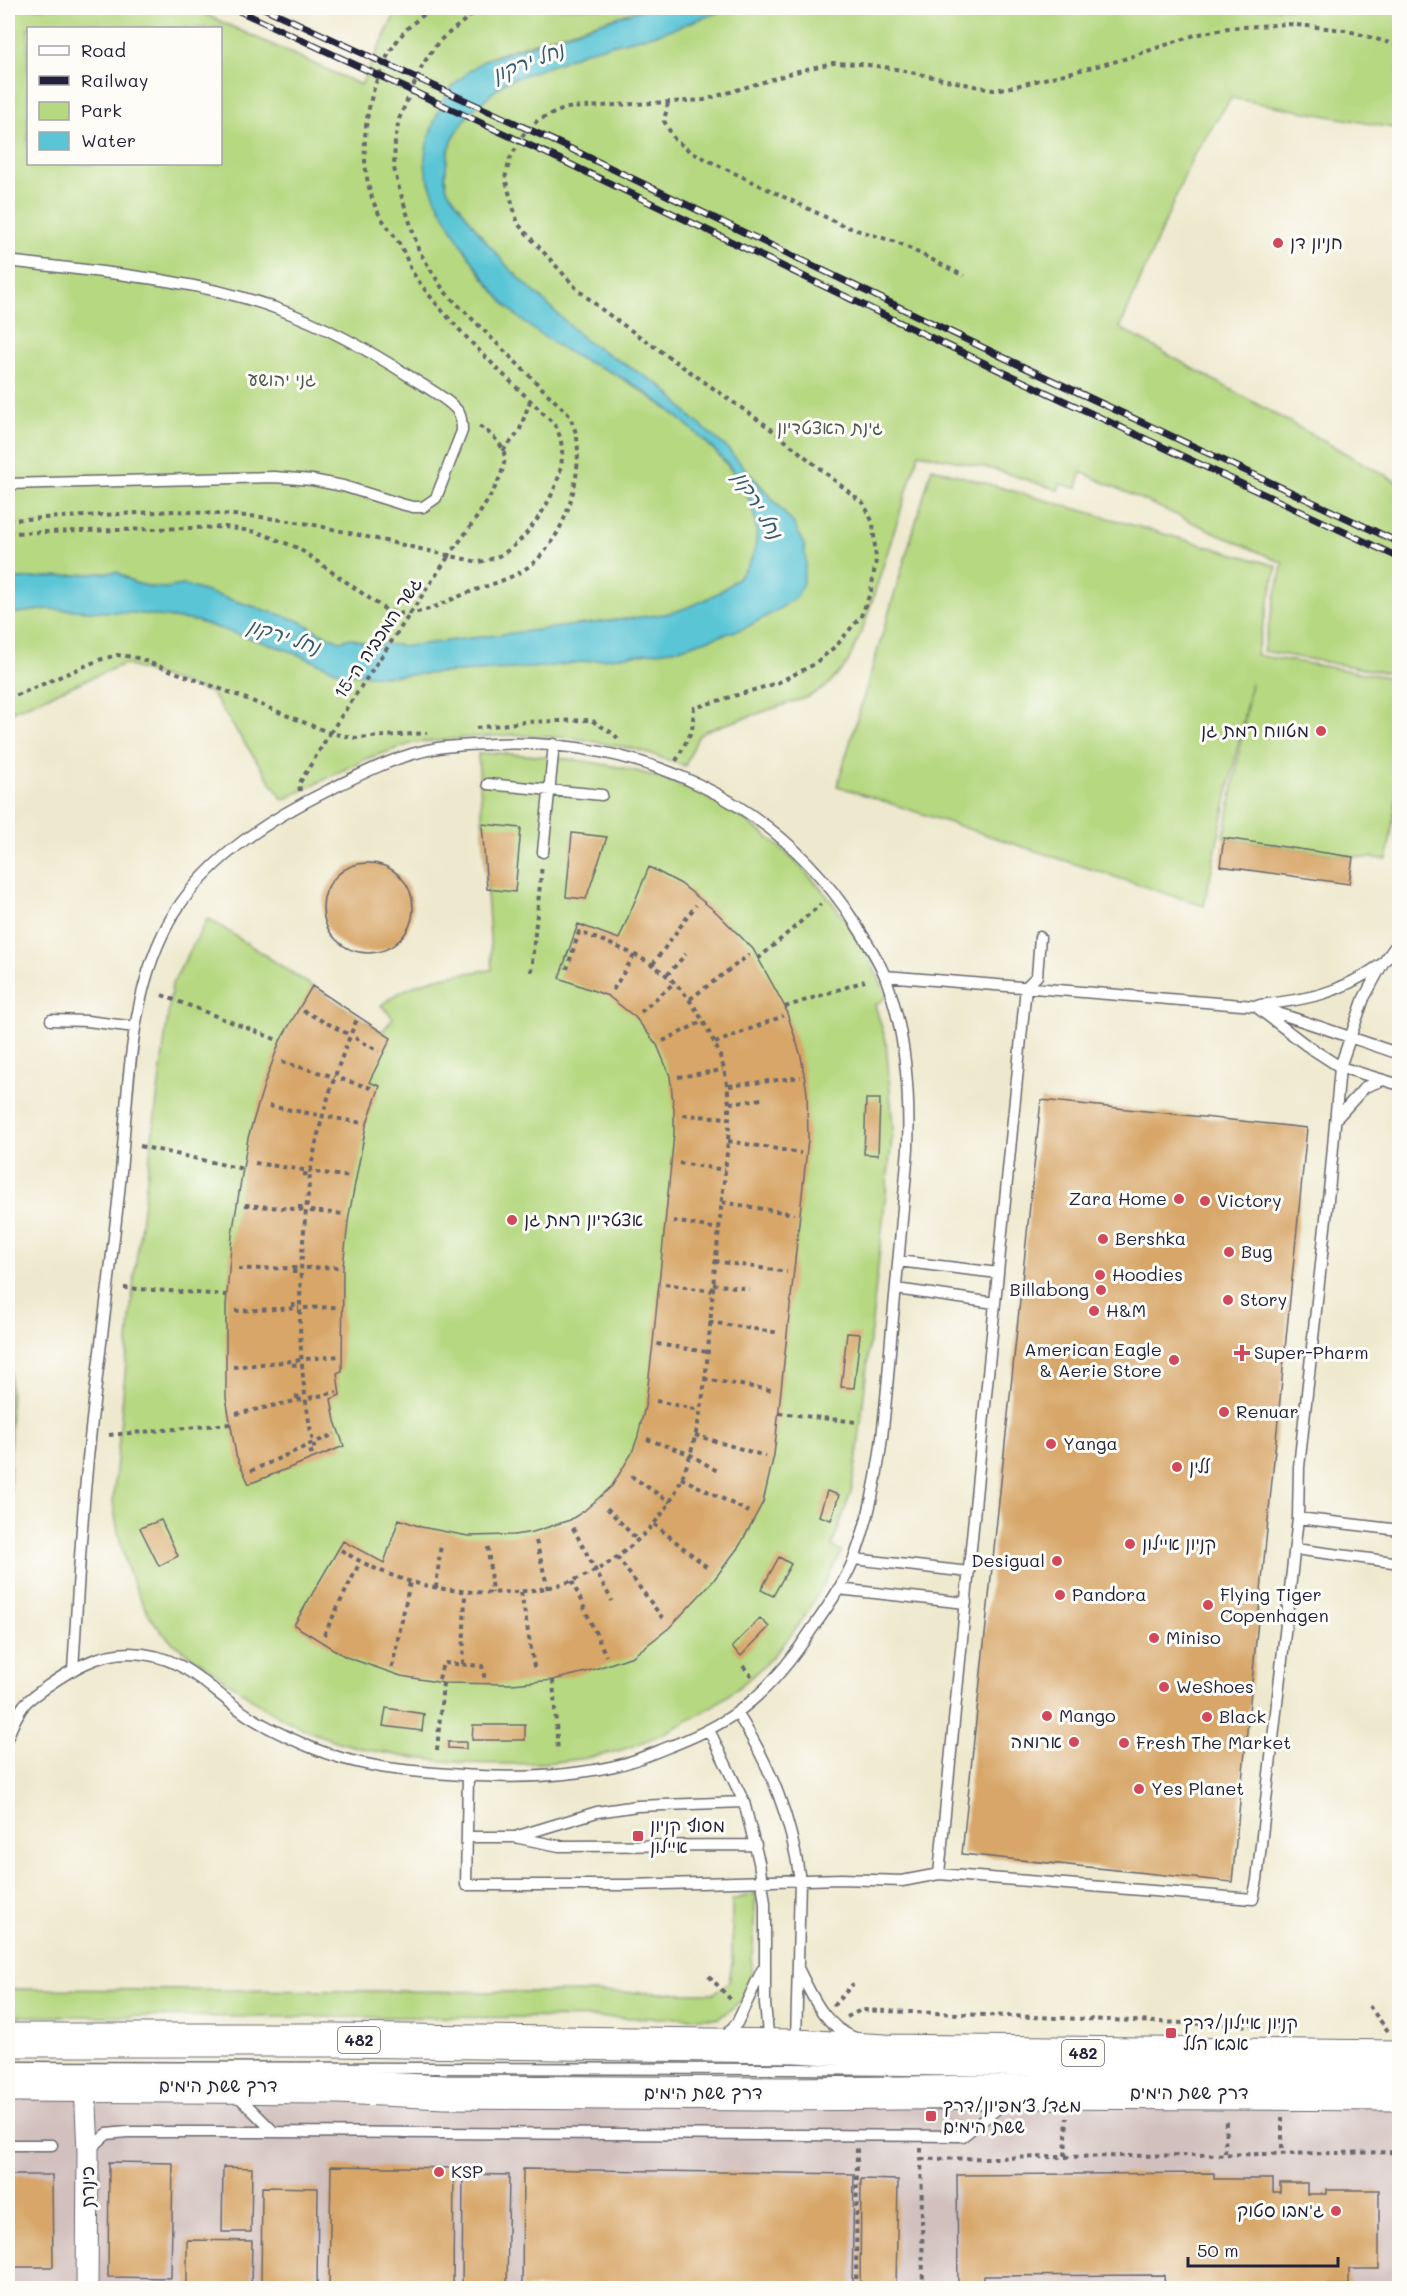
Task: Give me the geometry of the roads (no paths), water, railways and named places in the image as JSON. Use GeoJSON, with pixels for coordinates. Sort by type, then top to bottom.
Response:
{"type":"FeatureCollection","features":[{"type":"Feature","properties":{"kind":"main road","name":"דרך ששת הימים"},"geometry":{"type":"LineString","coordinates":[[8,2040],[333,2040],[710,2045],[782,2072],[1019,2092],[1395,2092]]}},
{"type":"Feature","properties":{"kind":"main road","name":"דרך ששת הימים"},"geometry":{"type":"LineString","coordinates":[[8,2085],[338,2087],[446,2092],[782,2072],[885,2051],[1391,2048]]}},
{"type":"Feature","properties":{"kind":"street","name":"כינרת"},"geometry":{"type":"LineString","coordinates":[[85,2086],[88,2151],[87,2289]]}},
{"type":"Feature","properties":{"kind":"lane"},"geometry":{"type":"LineString","coordinates":[[8,261],[184,284],[229,294],[277,309],[360,346],[440,396],[458,411],[462,421],[462,431],[436,498],[423,507],[407,506],[343,486],[312,480],[274,477],[8,484]]}},
{"type":"Feature","properties":{"kind":"lane"},"geometry":{"type":"LineString","coordinates":[[8,1736],[25,1703],[73,1670],[85,1663],[109,1655],[132,1653],[155,1656],[178,1664],[199,1676],[247,1714],[278,1732],[341,1759],[386,1768],[468,1776],[540,1776],[618,1765],[675,1745],[709,1730],[737,1713],[782,1670],[810,1633],[838,1589],[854,1559],[868,1519],[878,1473],[908,1148],[909,1104],[897,1014],[885,976],[835,893],[783,839],[756,818],[719,795],[670,772],[612,753],[554,744],[513,743],[435,748],[396,760],[354,777],[303,803],[256,831],[225,855],[195,885],[175,911],[158,944],[141,993],[135,1027],[118,1202],[86,1481],[73,1670]]}},
{"type":"Feature","properties":{"kind":"lane"},"geometry":{"type":"LineString","coordinates":[[543,852],[554,744]]}},
{"type":"Feature","properties":{"kind":"lane"},"geometry":{"type":"LineString","coordinates":[[489,784],[602,795]]}},
{"type":"Feature","properties":{"kind":"lane"},"geometry":{"type":"LineString","coordinates":[[939,1874],[1026,987],[1037,976],[1040,937]]}},
{"type":"Feature","properties":{"kind":"lane"},"geometry":{"type":"LineString","coordinates":[[468,1776],[466,1885],[628,1885],[800,1880],[902,1881],[939,1874],[1253,1899],[1295,1549],[1299,1467],[1340,1067],[1364,998],[1383,963],[1400,940]]}},
{"type":"Feature","properties":{"kind":"lane"},"geometry":{"type":"LineString","coordinates":[[1254,1006],[1307,999],[1328,993],[1357,981],[1383,963]]}},
{"type":"Feature","properties":{"kind":"lane"},"geometry":{"type":"LineString","coordinates":[[885,976],[1254,1006],[1299,1018],[1400,1054]]}},
{"type":"Feature","properties":{"kind":"lane"},"geometry":{"type":"LineString","coordinates":[[1254,1006],[1340,1067],[1400,1085]]}},
{"type":"Feature","properties":{"kind":"lane"},"geometry":{"type":"LineString","coordinates":[[51,1020],[135,1027]]}},
{"type":"Feature","properties":{"kind":"lane"},"geometry":{"type":"LineString","coordinates":[[1336,1119],[1365,1088],[1383,1080]]}},
{"type":"Feature","properties":{"kind":"lane"},"geometry":{"type":"LineString","coordinates":[[898,1261],[998,1273]]}},
{"type":"Feature","properties":{"kind":"lane"},"geometry":{"type":"LineString","coordinates":[[896,1289],[995,1303]]}},
{"type":"Feature","properties":{"kind":"lane"},"geometry":{"type":"LineString","coordinates":[[1298,1518],[1400,1530]]}},
{"type":"Feature","properties":{"kind":"lane"},"geometry":{"type":"LineString","coordinates":[[1295,1549],[1400,1563]]}},
{"type":"Feature","properties":{"kind":"lane"},"geometry":{"type":"LineString","coordinates":[[854,1559],[969,1572]]}},
{"type":"Feature","properties":{"kind":"lane"},"geometry":{"type":"LineString","coordinates":[[838,1589],[966,1603]]}},
{"type":"Feature","properties":{"kind":"lane"},"geometry":{"type":"LineString","coordinates":[[737,1713],[758,1745],[772,1775],[782,1802],[800,1880],[798,1967],[782,2072]]}},
{"type":"Feature","properties":{"kind":"lane"},"geometry":{"type":"LineString","coordinates":[[709,1730],[744,1802],[756,1845],[765,1903],[765,2004],[782,2072]]}},
{"type":"Feature","properties":{"kind":"lane"},"geometry":{"type":"LineString","coordinates":[[514,1837],[597,1812],[637,1806],[744,1802]]}},
{"type":"Feature","properties":{"kind":"lane"},"geometry":{"type":"LineString","coordinates":[[467,1837],[514,1837],[559,1846],[756,1845]]}},
{"type":"Feature","properties":{"kind":"lane"},"geometry":{"type":"LineString","coordinates":[[710,2045],[729,2033],[742,2013],[765,1964]]}},
{"type":"Feature","properties":{"kind":"lane"},"geometry":{"type":"LineString","coordinates":[[798,1967],[816,2005],[832,2024],[850,2036],[885,2051]]}},
{"type":"Feature","properties":{"kind":"lane","name":"דרך ששת הימים"},"geometry":{"type":"LineString","coordinates":[[8,2067],[782,2072],[1395,2092]]}},
{"type":"Feature","properties":{"kind":"lane"},"geometry":{"type":"LineString","coordinates":[[228,2086],[274,2132]]}},
{"type":"Feature","properties":{"kind":"lane"},"geometry":{"type":"LineString","coordinates":[[88,2151],[107,2134],[127,2132],[963,2136],[1019,2092]]}},
{"type":"Feature","properties":{"kind":"lane"},"geometry":{"type":"LineString","coordinates":[[8,2145],[52,2145]]}},
{"type":"Feature","properties":{"kind":"water","name":"נחל ירקון"},"geometry":{"type":"Polygon","coordinates":[[[646,8],[730,8],[661,33],[586,51],[505,82],[470,112],[454,136],[448,153],[445,177],[447,189],[483,238],[508,267],[586,341],[663,387],[692,418],[727,448],[794,524],[804,545],[806,562],[803,582],[797,596],[745,628],[678,649],[543,667],[386,676],[342,673],[287,650],[196,621],[135,613],[49,609],[8,614],[8,580],[117,572],[135,583],[151,587],[166,588],[184,585],[300,621],[340,641],[351,638],[365,643],[408,646],[665,614],[691,606],[730,585],[749,564],[756,544],[756,528],[748,494],[734,473],[704,440],[648,394],[606,369],[562,349],[517,316],[505,304],[476,266],[447,220],[428,178],[425,162],[430,133],[443,101],[464,75],[485,60],[646,8]]]}},
{"type":"Feature","properties":{"kind":"railway"},"geometry":{"type":"LineString","coordinates":[[233,8],[559,159],[1005,373],[1400,558]]}},
{"type":"Feature","properties":{"kind":"railway"},"geometry":{"type":"LineString","coordinates":[[264,8],[565,146],[1011,361],[1400,543]]}},
{"type":"Feature","properties":{"kind":"place","name":"חניון דן"},"geometry":{"type":"Point","coordinates":[1278,243]}},
{"type":"Feature","properties":{"kind":"place","name":"מטווח רמת גן"},"geometry":{"type":"Point","coordinates":[1321,731]}},
{"type":"Feature","properties":{"kind":"place","name":"Zara Home"},"geometry":{"type":"Point","coordinates":[1179,1199]}},
{"type":"Feature","properties":{"kind":"place","name":"Victory"},"geometry":{"type":"Point","coordinates":[1205,1201]}},
{"type":"Feature","properties":{"kind":"place","name":"אצטדיון רמת גן"},"geometry":{"type":"Point","coordinates":[512,1220]}},
{"type":"Feature","properties":{"kind":"place","name":"Bershka"},"geometry":{"type":"Point","coordinates":[1103,1239]}},
{"type":"Feature","properties":{"kind":"place","name":"Bug"},"geometry":{"type":"Point","coordinates":[1229,1252]}},
{"type":"Feature","properties":{"kind":"place","name":"Hoodies"},"geometry":{"type":"Point","coordinates":[1100,1275]}},
{"type":"Feature","properties":{"kind":"place","name":"Billabong"},"geometry":{"type":"Point","coordinates":[1101,1290]}},
{"type":"Feature","properties":{"kind":"place","name":"Story"},"geometry":{"type":"Point","coordinates":[1228,1300]}},
{"type":"Feature","properties":{"kind":"place","name":"H&M"},"geometry":{"type":"Point","coordinates":[1094,1311]}},
{"type":"Feature","properties":{"kind":"place","name":"Super-Pharm"},"geometry":{"type":"Point","coordinates":[1242,1353]}},
{"type":"Feature","properties":{"kind":"place","name":"American Eagle & Aerie Store"},"geometry":{"type":"Point","coordinates":[1174,1360]}},
{"type":"Feature","properties":{"kind":"place","name":"Renuar"},"geometry":{"type":"Point","coordinates":[1224,1412]}},
{"type":"Feature","properties":{"kind":"place","name":"Yanga"},"geometry":{"type":"Point","coordinates":[1051,1444]}},
{"type":"Feature","properties":{"kind":"place","name":"ללין"},"geometry":{"type":"Point","coordinates":[1177,1467]}},
{"type":"Feature","properties":{"kind":"place","name":"קניון איילון"},"geometry":{"type":"Point","coordinates":[1130,1544]}},
{"type":"Feature","properties":{"kind":"place","name":"Desigual"},"geometry":{"type":"Point","coordinates":[1057,1561]}},
{"type":"Feature","properties":{"kind":"place","name":"Pandora"},"geometry":{"type":"Point","coordinates":[1060,1595]}},
{"type":"Feature","properties":{"kind":"place","name":"Flying Tiger Copenhagen"},"geometry":{"type":"Point","coordinates":[1208,1605]}},
{"type":"Feature","properties":{"kind":"place","name":"Miniso"},"geometry":{"type":"Point","coordinates":[1154,1638]}},
{"type":"Feature","properties":{"kind":"place","name":"WeShoes"},"geometry":{"type":"Point","coordinates":[1164,1687]}},
{"type":"Feature","properties":{"kind":"place","name":"Mango"},"geometry":{"type":"Point","coordinates":[1047,1716]}},
{"type":"Feature","properties":{"kind":"place","name":"Black"},"geometry":{"type":"Point","coordinates":[1207,1717]}},
{"type":"Feature","properties":{"kind":"place","name":"ארומה"},"geometry":{"type":"Point","coordinates":[1074,1742]}},
{"type":"Feature","properties":{"kind":"place","name":"Fresh The Market"},"geometry":{"type":"Point","coordinates":[1124,1743]}},
{"type":"Feature","properties":{"kind":"place","name":"Yes Planet"},"geometry":{"type":"Point","coordinates":[1139,1789]}},
{"type":"Feature","properties":{"kind":"place","name":"מסוף קניון איילון"},"geometry":{"type":"Point","coordinates":[638,1836]}},
{"type":"Feature","properties":{"kind":"place","name":"קניון איילון/דרך אבא הלל"},"geometry":{"type":"Point","coordinates":[1171,2033]}},
{"type":"Feature","properties":{"kind":"place","name":"מגדל צ׳מפיון/דרך ששת הימים"},"geometry":{"type":"Point","coordinates":[931,2116]}},
{"type":"Feature","properties":{"kind":"place","name":"KSP"},"geometry":{"type":"Point","coordinates":[439,2172]}},
{"type":"Feature","properties":{"kind":"place","name":"ג'מבו סטוק"},"geometry":{"type":"Point","coordinates":[1336,2211]}},
{"type":"Feature","properties":{"kind":"park label","name":"גני יהושע"},"geometry":{"type":"Point","coordinates":[282,380]}},
{"type":"Feature","properties":{"kind":"park label","name":"גינת האצטדיון"},"geometry":{"type":"Point","coordinates":[830,428]}}]}
